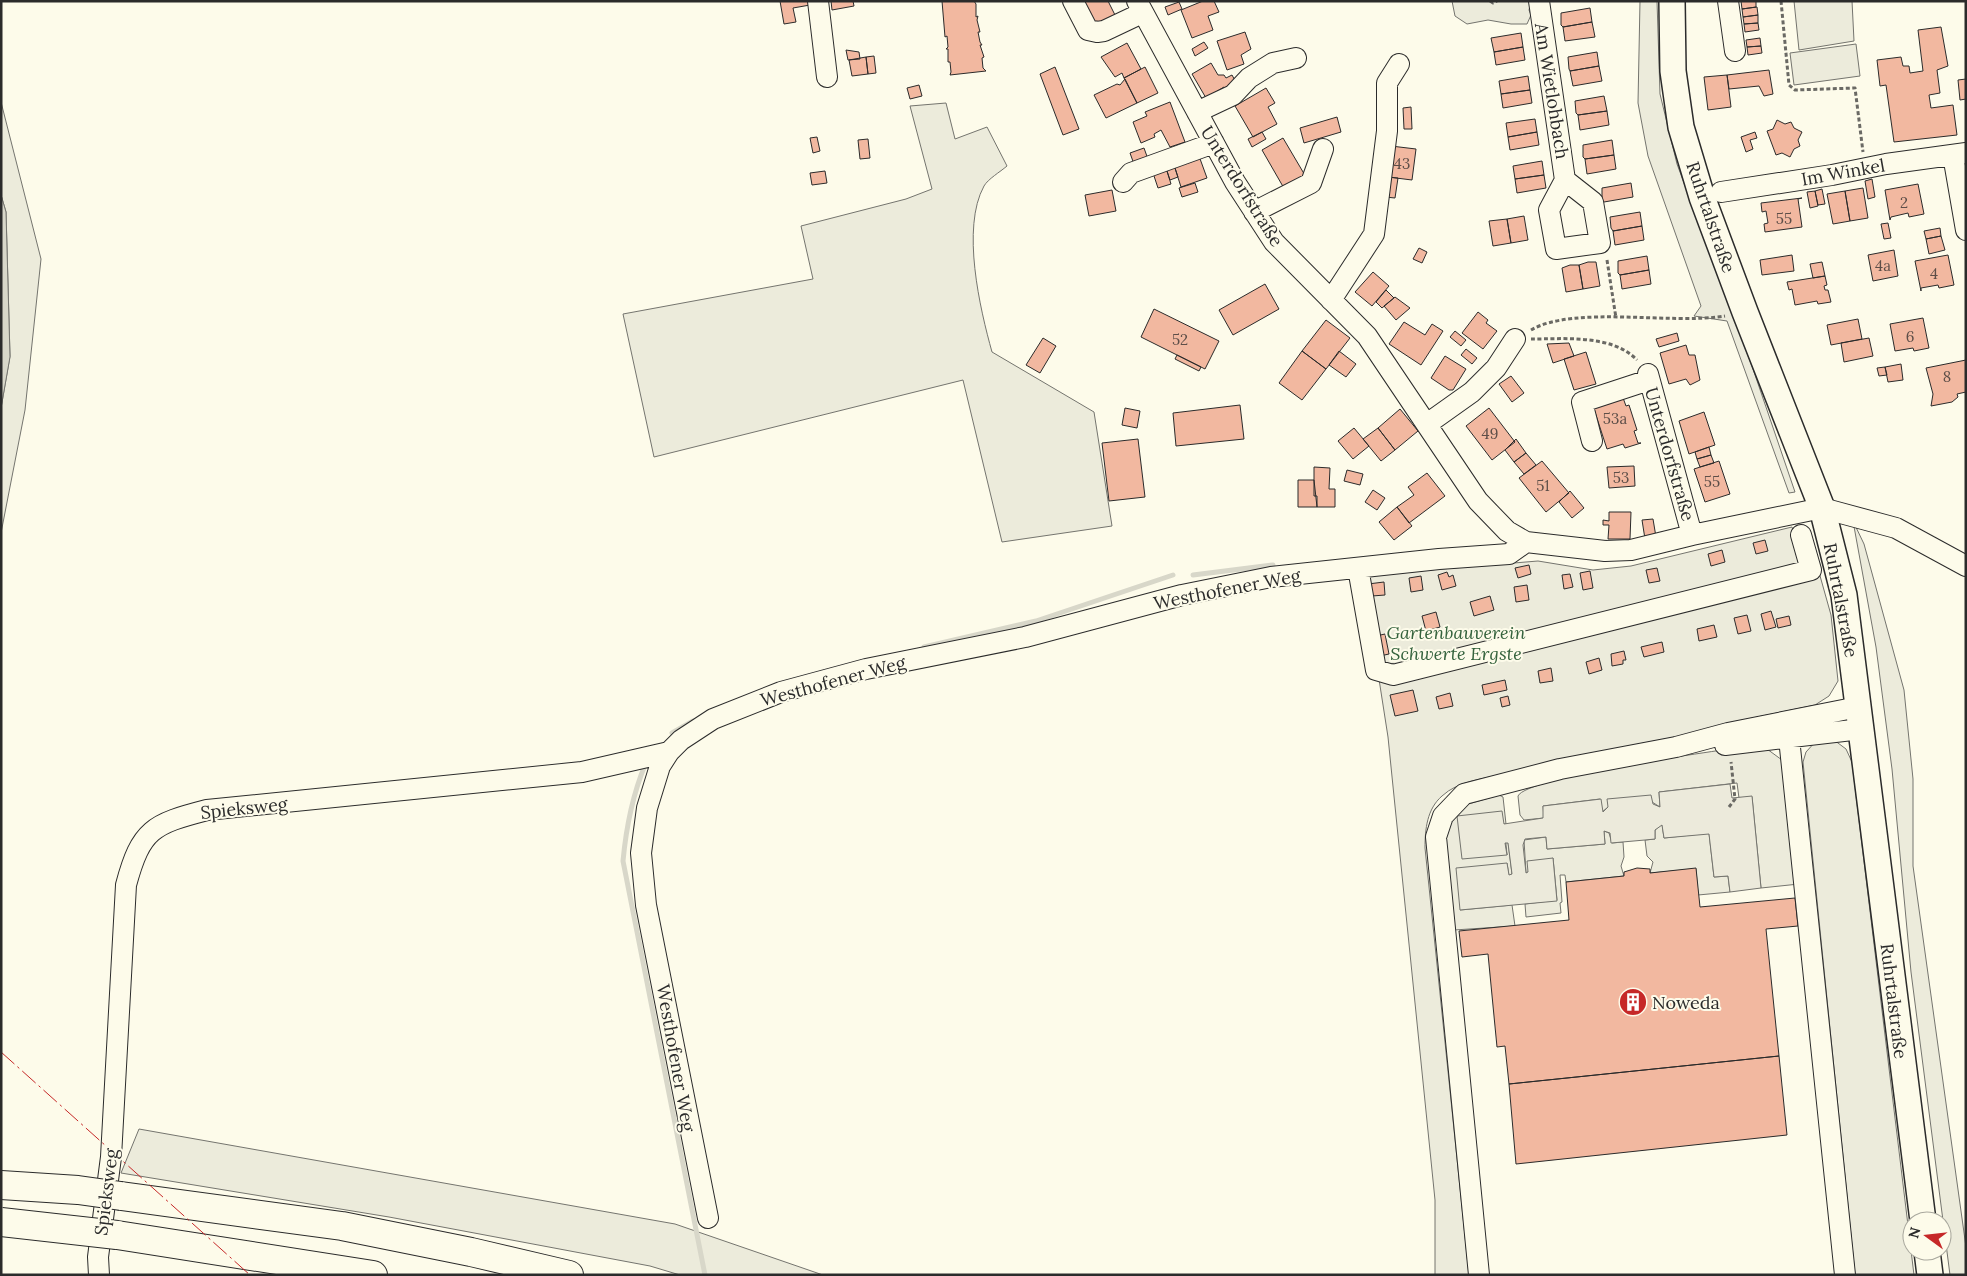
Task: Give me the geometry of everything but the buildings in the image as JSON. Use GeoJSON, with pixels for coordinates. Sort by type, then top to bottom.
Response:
{"type":"FeatureCollection","features":[{"type":"Feature","properties":{"kind":"highway"},"geometry":{"type":"LineString","coordinates":[[1,1185],[78,1190],[342,1226],[471,1252],[569,1275]]}},
{"type":"Feature","properties":{"kind":"highway"},"geometry":{"type":"LineString","coordinates":[[1,1222],[117,1234],[373,1275]]}},
{"type":"Feature","properties":{"kind":"main road","name":"Ruhrtalstraße"},"geometry":{"type":"LineString","coordinates":[[1672,1],[1673,70],[1681,127],[1702,197],[1822,508],[1844,595],[1888,960],[1922,1211]]}},
{"type":"Feature","properties":{"kind":"main road"},"geometry":{"type":"LineString","coordinates":[[1928,1261],[1930,1275]]}},
{"type":"Feature","properties":{"kind":"street"},"geometry":{"type":"LineString","coordinates":[[818,1],[827,77]]}},
{"type":"Feature","properties":{"kind":"street"},"geometry":{"type":"LineString","coordinates":[[1073,1],[1088,30],[1097,32],[1140,7]]}},
{"type":"Feature","properties":{"kind":"street","name":"Am Wietlohbach"},"geometry":{"type":"LineString","coordinates":[[1539,1],[1565,180],[1549,210],[1556,249],[1600,243],[1593,202],[1565,180]]}},
{"type":"Feature","properties":{"kind":"street"},"geometry":{"type":"LineString","coordinates":[[1728,1],[1735,50]]}},
{"type":"Feature","properties":{"kind":"street","name":"Unterdorfstraße"},"geometry":{"type":"LineString","coordinates":[[1140,7],[1214,143],[1254,212],[1274,242],[1367,336],[1478,501],[1507,530],[1526,542],[1606,551],[1630,550],[1692,534],[1822,508]]}},
{"type":"Feature","properties":{"kind":"street"},"geometry":{"type":"LineString","coordinates":[[1197,112],[1233,95],[1248,78],[1273,63],[1296,58]]}},
{"type":"Feature","properties":{"kind":"street"},"geometry":{"type":"LineString","coordinates":[[1332,300],[1374,234],[1387,131],[1387,83],[1399,64]]}},
{"type":"Feature","properties":{"kind":"street"},"geometry":{"type":"LineString","coordinates":[[1124,182],[1131,173],[1214,143]]}},
{"type":"Feature","properties":{"kind":"street"},"geometry":{"type":"LineString","coordinates":[[1254,212],[1311,183],[1323,149]]}},
{"type":"Feature","properties":{"kind":"street"},"geometry":{"type":"LineString","coordinates":[[1959,154],[1966,230]]}},
{"type":"Feature","properties":{"kind":"street","name":"Im Winkel"},"geometry":{"type":"LineString","coordinates":[[1721,192],[1959,154]]}},
{"type":"Feature","properties":{"kind":"street"},"geometry":{"type":"LineString","coordinates":[[1427,424],[1472,392],[1496,368],[1515,339]]}},
{"type":"Feature","properties":{"kind":"street"},"geometry":{"type":"LineString","coordinates":[[1592,441],[1582,402],[1648,377]]}},
{"type":"Feature","properties":{"kind":"street","name":"Unterdorfstraße"},"geometry":{"type":"LineString","coordinates":[[1648,377],[1692,534]]}},
{"type":"Feature","properties":{"kind":"street"},"geometry":{"type":"LineString","coordinates":[[1822,508],[1896,528],[1966,566]]}},
{"type":"Feature","properties":{"kind":"street"},"geometry":{"type":"LineString","coordinates":[[1358,568],[1376,670],[1393,675],[1811,570],[1801,535]]}},
{"type":"Feature","properties":{"kind":"street","name":"Westhofener Weg"},"geometry":{"type":"LineString","coordinates":[[708,1218],[646,905],[642,853],[647,808],[660,766],[669,752],[681,740],[713,719],[781,692],[866,669],[1024,637],[1182,595],[1271,577],[1509,554],[1526,542]]}},
{"type":"Feature","properties":{"kind":"street"},"geometry":{"type":"LineString","coordinates":[[1676,747],[1730,745],[1789,738],[1860,718]]}},
{"type":"Feature","properties":{"kind":"street"},"geometry":{"type":"LineString","coordinates":[[1479,1275],[1436,837],[1443,816],[1464,794],[1560,769],[1676,747],[1728,733],[1860,718]]}},
{"type":"Feature","properties":{"kind":"street"},"geometry":{"type":"LineString","coordinates":[[1789,738],[1845,1275]]}},
{"type":"Feature","properties":{"kind":"street","name":"Spieksweg"},"geometry":{"type":"LineString","coordinates":[[99,1275],[98,1257],[111,1157],[126,884],[140,843],[150,832],[184,816],[208,810],[582,772],[669,752]]}},
{"type":"Feature","properties":{"kind":"path"},"geometry":{"type":"LineString","coordinates":[[1490,1],[1496,2]]}},
{"type":"Feature","properties":{"kind":"path"},"geometry":{"type":"LineString","coordinates":[[1781,1],[1782,33],[1789,85],[1795,90],[1854,88],[1865,168]]}},
{"type":"Feature","properties":{"kind":"path"},"geometry":{"type":"LineString","coordinates":[[1600,243],[1606,258],[1616,318]]}},
{"type":"Feature","properties":{"kind":"path"},"geometry":{"type":"LineString","coordinates":[[1515,339],[1541,324],[1575,319],[1694,319],[1745,312]]}},
{"type":"Feature","properties":{"kind":"path"},"geometry":{"type":"LineString","coordinates":[[1515,339],[1576,339],[1604,343],[1628,350],[1648,377]]}},
{"type":"Feature","properties":{"kind":"path"},"geometry":{"type":"LineString","coordinates":[[1729,807],[1735,799],[1730,745]]}},
{"type":"Feature","properties":{"kind":"green space"},"geometry":{"type":"Polygon","coordinates":[[[1452,1],[1531,1],[1529,10],[1531,15],[1527,24],[1511,24],[1488,20],[1467,24],[1455,16],[1452,1]]]}},
{"type":"Feature","properties":{"kind":"green space"},"geometry":{"type":"Polygon","coordinates":[[[1640,1],[1657,1],[1660,94],[1677,164],[1753,369],[1795,492],[1789,493],[1727,321],[1694,316],[1701,306],[1648,156],[1638,103],[1640,1]]]}},
{"type":"Feature","properties":{"kind":"green space"},"geometry":{"type":"Polygon","coordinates":[[[1794,1],[1852,1],[1854,41],[1799,50],[1794,1]]]}},
{"type":"Feature","properties":{"kind":"green space"},"geometry":{"type":"Polygon","coordinates":[[[1856,44],[1860,76],[1794,85],[1790,53],[1856,44]]]}},
{"type":"Feature","properties":{"kind":"green space"},"geometry":{"type":"Polygon","coordinates":[[[1,102],[41,259],[25,410],[1,533],[1,408],[10,356],[6,212],[1,195],[1,102]]]}},
{"type":"Feature","properties":{"kind":"green space"},"geometry":{"type":"Polygon","coordinates":[[[946,103],[955,139],[987,127],[1007,166],[984,186],[977,203],[974,224],[973,246],[978,292],[992,352],[1094,412],[1112,526],[1002,542],[963,380],[654,457],[623,314],[813,279],[801,226],[906,199],[932,189],[910,106],[946,103]]]}},
{"type":"Feature","properties":{"kind":"green space"},"geometry":{"type":"Polygon","coordinates":[[[1853,521],[1864,544],[1904,690],[1913,779],[1913,866],[1966,1247],[1966,1275],[1950,1275],[1948,1261],[1952,1261],[1952,1211],[1942,1211],[1911,972],[1892,769],[1876,647],[1853,521]]]}},
{"type":"Feature","properties":{"kind":"green space","name":"Gartenbauverein Schwerte Ergste"},"geometry":{"type":"Polygon","coordinates":[[[1792,527],[1795,537],[1808,533],[1831,615],[1838,681],[1829,696],[1815,705],[1724,724],[1724,728],[1585,755],[1471,781],[1448,791],[1437,801],[1430,813],[1426,827],[1425,848],[1469,1275],[1435,1275],[1435,1200],[1388,737],[1364,583],[1369,575],[1538,561],[1593,570],[1631,566],[1792,527]]]}},
{"type":"Feature","properties":{"kind":"green space"},"geometry":{"type":"Polygon","coordinates":[[[1834,740],[1846,749],[1852,762],[1906,1211],[1902,1211],[1902,1261],[1912,1261],[1914,1275],[1855,1275],[1803,762],[1806,752],[1816,741],[1834,740]]]}},
{"type":"Feature","properties":{"kind":"green space"},"geometry":{"type":"Polygon","coordinates":[[[1751,746],[1767,749],[1782,760],[1799,884],[1761,888],[1752,797],[1739,798],[1737,783],[1659,792],[1660,807],[1652,802],[1608,807],[1602,812],[1600,799],[1543,806],[1544,818],[1524,820],[1520,815],[1518,796],[1529,789],[1554,781],[1626,765],[1751,746]]]}},
{"type":"Feature","properties":{"kind":"green space"},"geometry":{"type":"Polygon","coordinates":[[[1499,795],[1503,797],[1506,843],[1508,842],[1512,874],[1509,876],[1507,863],[1460,910],[1512,905],[1515,926],[1454,930],[1444,830],[1465,805],[1499,795]]]}},
{"type":"Feature","properties":{"kind":"green space"},"geometry":{"type":"Polygon","coordinates":[[[1662,824],[1664,838],[1709,833],[1714,877],[1728,876],[1730,892],[1698,895],[1696,869],[1650,873],[1653,862],[1647,856],[1645,840],[1655,839],[1655,830],[1662,824]]]}},
{"type":"Feature","properties":{"kind":"green space"},"geometry":{"type":"Polygon","coordinates":[[[1604,831],[1609,833],[1612,843],[1623,842],[1624,857],[1621,866],[1624,876],[1566,882],[1565,875],[1560,875],[1561,913],[1526,917],[1525,904],[1557,900],[1553,858],[1526,873],[1524,840],[1546,837],[1547,849],[1605,844],[1604,831]]]}},
{"type":"Feature","properties":{"kind":"green space"},"geometry":{"type":"Polygon","coordinates":[[[139,1129],[675,1224],[823,1275],[680,1275],[650,1266],[389,1217],[121,1173],[139,1129]]]}},
{"type":"Feature","properties":{"kind":"shaded area"},"geometry":{"type":"Polygon","coordinates":[[[1,195],[6,212],[10,357],[1,408],[1,195]]]}},
{"type":"Feature","properties":{"kind":"shaded area"},"geometry":{"type":"Polygon","coordinates":[[[1730,784],[1732,798],[1752,796],[1761,888],[1730,892],[1728,876],[1714,877],[1709,834],[1664,838],[1662,825],[1655,830],[1655,839],[1611,843],[1610,833],[1604,831],[1605,844],[1547,849],[1546,837],[1525,839],[1523,845],[1526,873],[1528,872],[1527,861],[1553,858],[1557,901],[1460,910],[1456,868],[1507,863],[1509,875],[1512,874],[1508,843],[1505,843],[1507,855],[1462,859],[1457,816],[1502,811],[1504,824],[1543,818],[1543,806],[1601,799],[1603,812],[1608,807],[1607,799],[1651,795],[1653,804],[1660,807],[1659,792],[1730,784]]]}},
{"type":"Feature","properties":{"kind":"waterway"},"geometry":{"type":"LineString","coordinates":[[1193,575],[1273,565]]}},
{"type":"Feature","properties":{"kind":"waterway"},"geometry":{"type":"LineString","coordinates":[[924,647],[1036,621],[1173,575]]}},
{"type":"Feature","properties":{"kind":"waterway"},"geometry":{"type":"LineString","coordinates":[[672,733],[693,721]]}},
{"type":"Feature","properties":{"kind":"waterway"},"geometry":{"type":"LineString","coordinates":[[645,765],[631,812],[623,861],[705,1275]]}},
{"type":"Feature","properties":{"kind":"power"},"geometry":{"type":"LineString","coordinates":[[1,1052],[250,1275]]}},
{"type":"Feature","properties":{"kind":"place","name":"Noweda"},"geometry":{"type":"Point","coordinates":[1633,1002]}}]}
